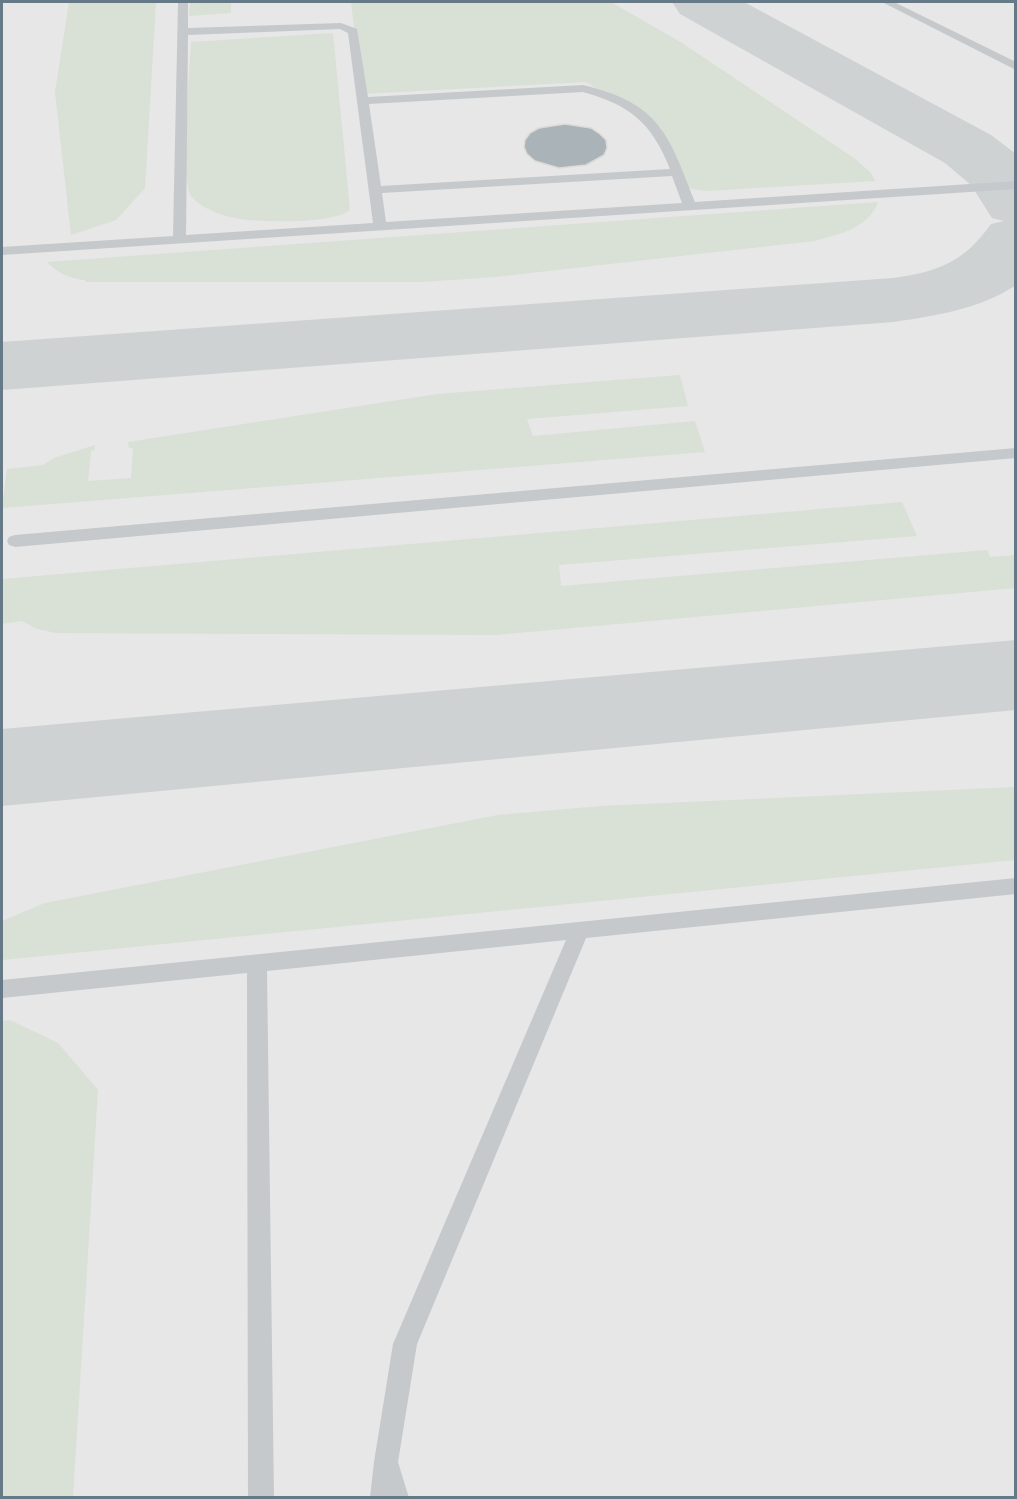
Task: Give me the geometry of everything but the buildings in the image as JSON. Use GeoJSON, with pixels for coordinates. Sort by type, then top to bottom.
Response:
{"type":"FeatureCollection","features":[{"type":"Feature","properties":{"kind":"lane"},"geometry":{"type":"LineString","coordinates":[[179,241],[183,2]]}},
{"type":"Feature","properties":{"kind":"lane"},"geometry":{"type":"LineString","coordinates":[[887,2],[1016,67]]}},
{"type":"Feature","properties":{"kind":"lane"},"geometry":{"type":"LineString","coordinates":[[182,32],[341,26],[353,31],[380,226]]}},
{"type":"Feature","properties":{"kind":"lane"},"geometry":{"type":"LineString","coordinates":[[363,101],[584,88],[604,93],[647,120],[659,131],[690,206]]}},
{"type":"Feature","properties":{"kind":"lane"},"geometry":{"type":"LineString","coordinates":[[376,190],[676,172]]}},
{"type":"Feature","properties":{"kind":"lane"},"geometry":{"type":"LineString","coordinates":[[2,251],[1016,185]]}},
{"type":"Feature","properties":{"kind":"lane"},"geometry":{"type":"LineString","coordinates":[[15,542],[1016,453]]}},
{"type":"Feature","properties":{"kind":"lane"},"geometry":{"type":"LineString","coordinates":[[2,989],[1016,886]]}},
{"type":"Feature","properties":{"kind":"lane"},"geometry":{"type":"LineString","coordinates":[[382,1497],[405,1344],[579,932]]}},
{"type":"Feature","properties":{"kind":"lane"},"geometry":{"type":"LineString","coordinates":[[257,963],[261,1497]]}},
{"type":"Feature","properties":{"kind":"lane"},"geometry":{"type":"LineString","coordinates":[[386,1462],[397,1497]]}},
{"type":"Feature","properties":{"kind":"shaded area"},"geometry":{"type":"Polygon","coordinates":[[[2,2],[1015,2],[1015,1497],[2,1498],[2,2]]]}},
{"type":"Feature","properties":{"kind":"shaded area"},"geometry":{"type":"Polygon","coordinates":[[[69,2],[156,2],[145,188],[116,220],[71,235],[55,92],[69,2]]]}},
{"type":"Feature","properties":{"kind":"shaded area"},"geometry":{"type":"Polygon","coordinates":[[[190,2],[231,2],[231,13],[189,16],[190,2]]]}},
{"type":"Feature","properties":{"kind":"shaded area"},"geometry":{"type":"Polygon","coordinates":[[[351,2],[611,2],[682,43],[854,158],[871,173],[875,181],[706,191],[687,188],[661,128],[586,82],[362,94],[351,2]]]}},
{"type":"Feature","properties":{"kind":"shaded area"},"geometry":{"type":"Polygon","coordinates":[[[333,33],[350,210],[344,214],[313,220],[263,221],[230,217],[209,210],[200,204],[192,197],[186,170],[191,42],[333,33]]]}},
{"type":"Feature","properties":{"kind":"shaded area"},"geometry":{"type":"Polygon","coordinates":[[[878,202],[867,218],[852,229],[814,241],[495,277],[422,282],[85,282],[85,280],[69,277],[47,262],[878,202]]]}},
{"type":"Feature","properties":{"kind":"shaded area"},"geometry":{"type":"Polygon","coordinates":[[[680,375],[688,406],[527,419],[533,436],[695,421],[705,452],[2,508],[7,469],[43,465],[54,458],[95,445],[95,450],[91,451],[88,481],[131,478],[133,448],[129,448],[128,442],[437,394],[680,375]]]}},
{"type":"Feature","properties":{"kind":"shaded area"},"geometry":{"type":"Polygon","coordinates":[[[902,502],[917,536],[559,565],[561,586],[987,550],[990,557],[1015,555],[1015,588],[496,635],[56,633],[37,629],[22,621],[2,624],[2,579],[902,502]]]}},
{"type":"Feature","properties":{"kind":"shaded area"},"geometry":{"type":"Polygon","coordinates":[[[1015,787],[1015,860],[2,960],[2,921],[45,903],[498,815],[600,806],[1015,787]]]}},
{"type":"Feature","properties":{"kind":"shaded area"},"geometry":{"type":"Polygon","coordinates":[[[10,1020],[58,1043],[98,1090],[73,1497],[2,1497],[2,1021],[10,1020]]]}},
{"type":"Feature","properties":{"kind":"taxiway"},"geometry":{"type":"LineString","coordinates":[[701,2],[968,149],[998,173],[1016,203]]}},
{"type":"Feature","properties":{"kind":"taxiway"},"geometry":{"type":"LineString","coordinates":[[2,366],[893,300],[946,290],[979,277],[1006,255],[1016,239]]}},
{"type":"Feature","properties":{"kind":"taxiway"},"geometry":{"type":"LineString","coordinates":[[2,768],[1016,675]]}}]}
